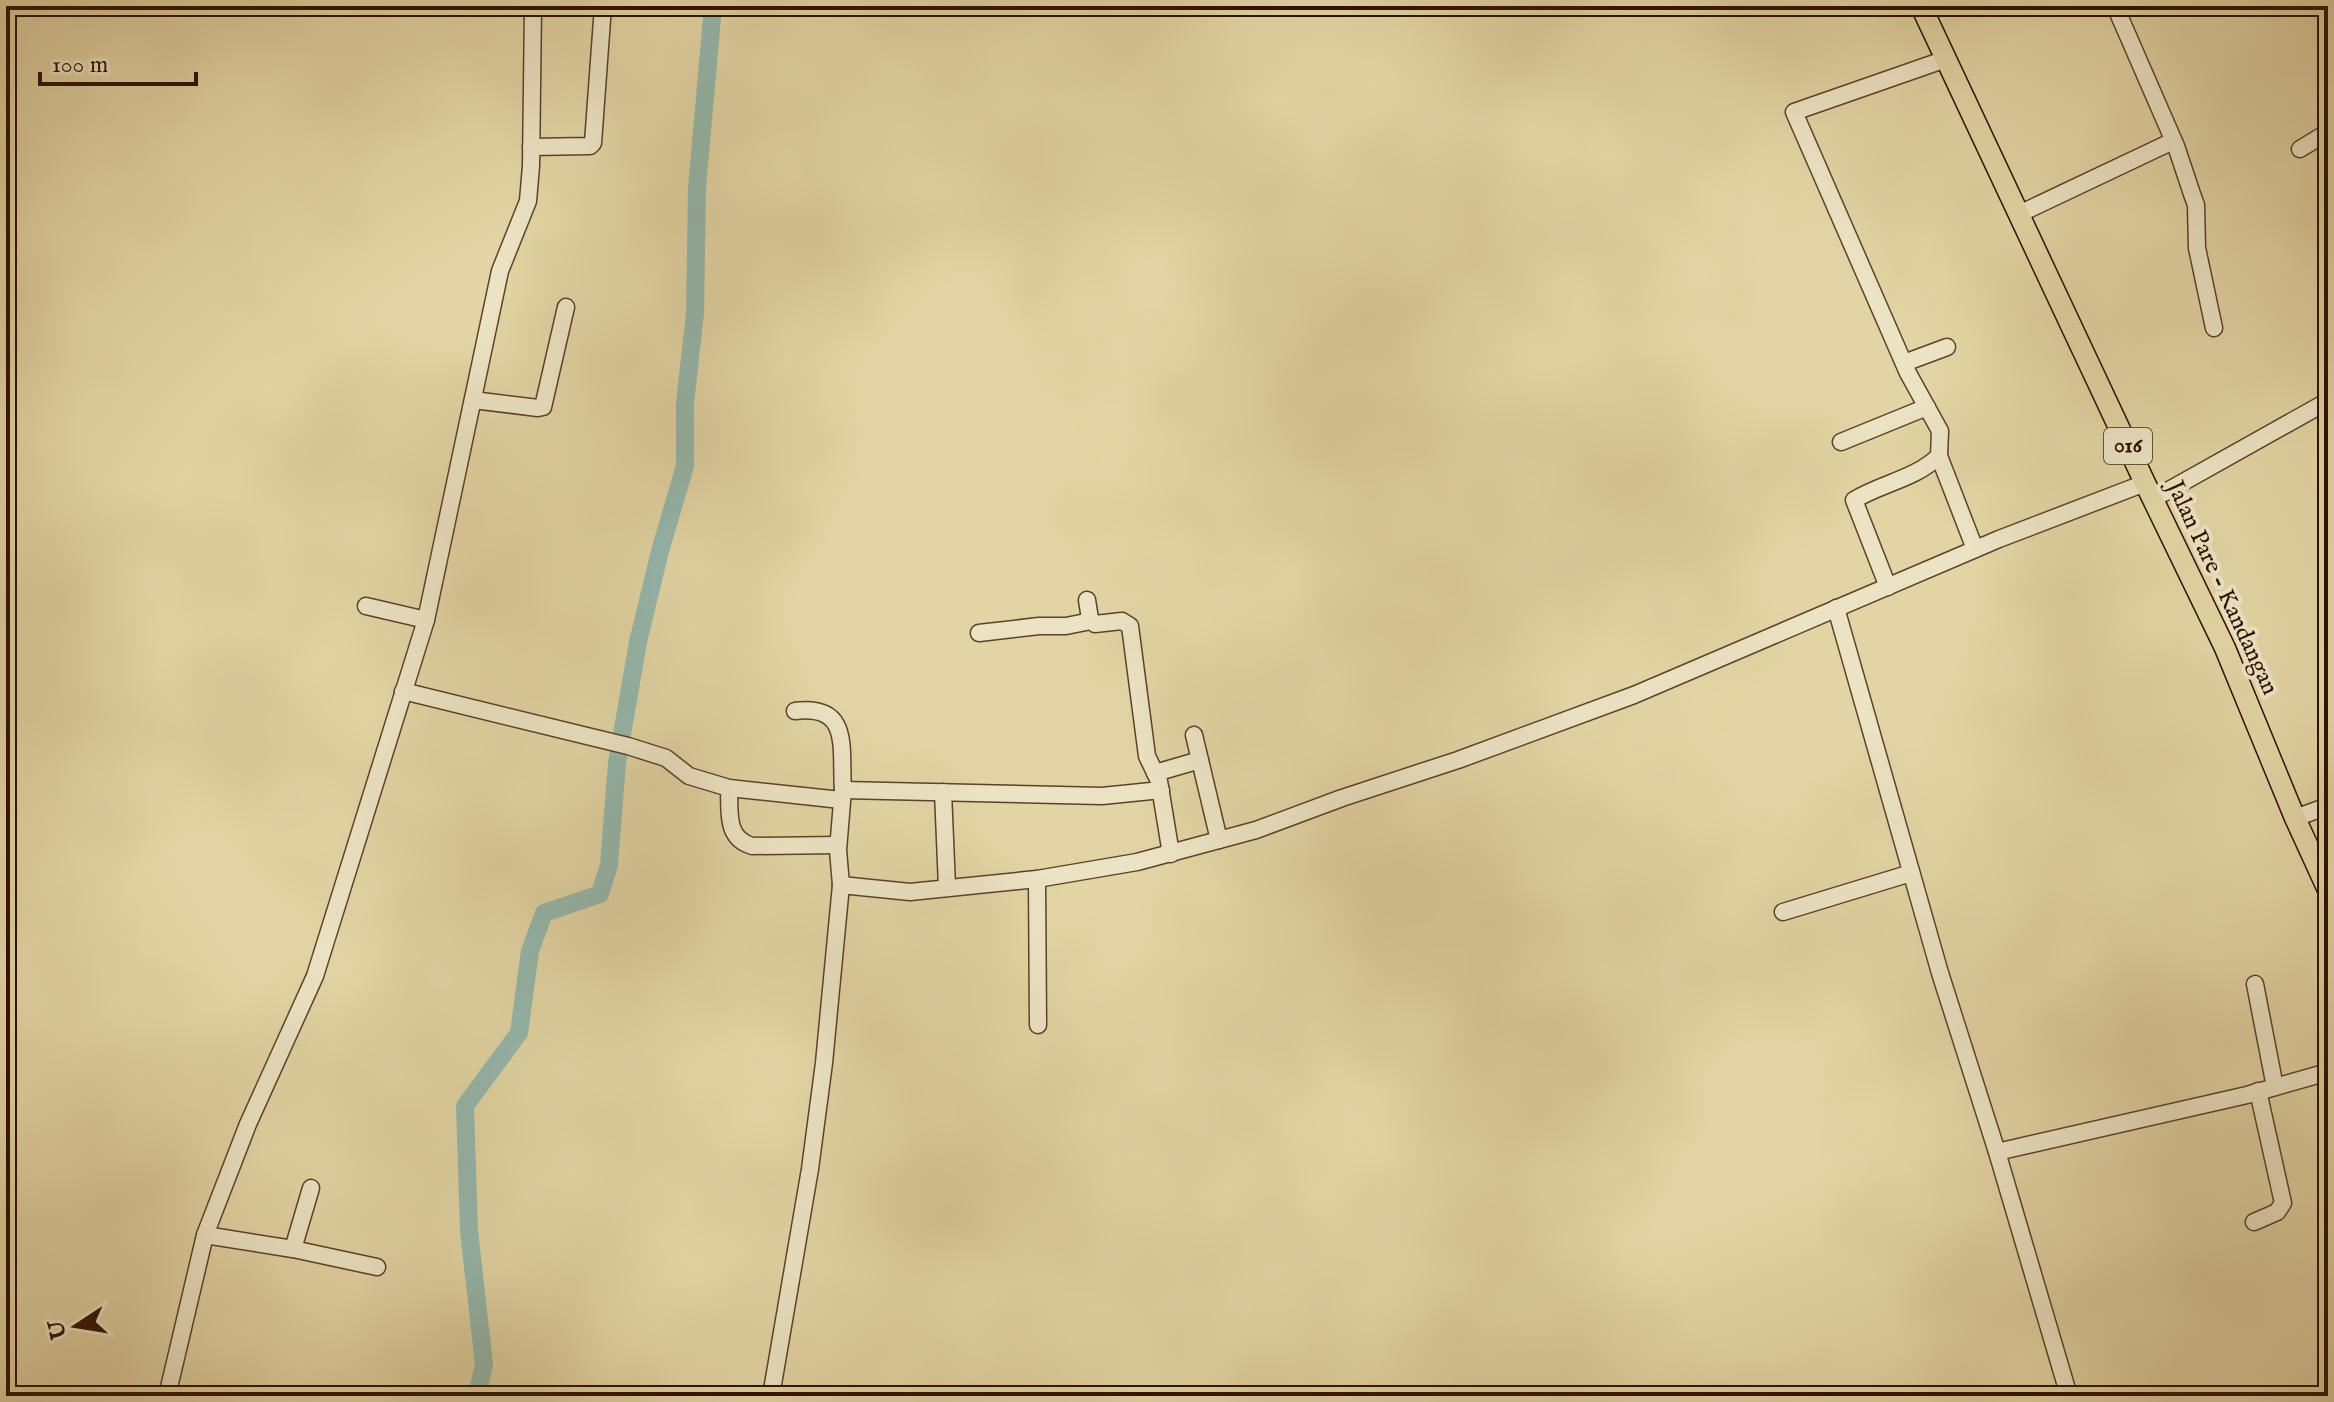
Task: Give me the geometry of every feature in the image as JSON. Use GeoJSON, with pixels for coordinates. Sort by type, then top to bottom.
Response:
{"type":"FeatureCollection","features":[{"type":"Feature","properties":{"kind":"main road","name":"Jalan Pare - Kandangan"},"geometry":{"type":"LineString","coordinates":[[1921,6],[2225,648],[2328,890]]}},
{"type":"Feature","properties":{"kind":"street"},"geometry":{"type":"LineString","coordinates":[[167,1396],[205,1235],[248,1124],[315,976],[426,620],[503,263],[528,201],[533,6]]}},
{"type":"Feature","properties":{"kind":"street"},"geometry":{"type":"LineString","coordinates":[[531,147],[590,146],[593,143],[603,6]]}},
{"type":"Feature","properties":{"kind":"street"},"geometry":{"type":"LineString","coordinates":[[2115,6],[2173,141],[2196,205],[2197,248],[2214,328]]}},
{"type":"Feature","properties":{"kind":"street"},"geometry":{"type":"LineString","coordinates":[[1946,59],[1794,112],[1904,363],[1940,431],[1939,456],[1975,549]]}},
{"type":"Feature","properties":{"kind":"street"},"geometry":{"type":"LineString","coordinates":[[2300,149],[2328,132]]}},
{"type":"Feature","properties":{"kind":"street"},"geometry":{"type":"LineString","coordinates":[[2019,214],[2173,141]]}},
{"type":"Feature","properties":{"kind":"street"},"geometry":{"type":"LineString","coordinates":[[473,400],[543,407],[566,307]]}},
{"type":"Feature","properties":{"kind":"street"},"geometry":{"type":"LineString","coordinates":[[1904,363],[1947,347]]}},
{"type":"Feature","properties":{"kind":"street"},"geometry":{"type":"LineString","coordinates":[[841,885],[910,892],[1037,879],[1171,854],[1256,830],[1634,695],[1975,549],[2149,491],[2328,401]]}},
{"type":"Feature","properties":{"kind":"street"},"geometry":{"type":"LineString","coordinates":[[1841,442],[1927,407]]}},
{"type":"Feature","properties":{"kind":"street"},"geometry":{"type":"LineString","coordinates":[[1888,587],[1854,500],[1917,474],[1939,456]]}},
{"type":"Feature","properties":{"kind":"street"},"geometry":{"type":"LineString","coordinates":[[1087,600],[1091,621]]}},
{"type":"Feature","properties":{"kind":"street"},"geometry":{"type":"LineString","coordinates":[[366,606],[426,620]]}},
{"type":"Feature","properties":{"kind":"street"},"geometry":{"type":"LineString","coordinates":[[1836,608],[1940,973],[2069,1396]]}},
{"type":"Feature","properties":{"kind":"street"},"geometry":{"type":"LineString","coordinates":[[979,633],[1091,621],[1097,624],[1125,622],[1130,626],[1147,756],[1161,790],[1171,854]]}},
{"type":"Feature","properties":{"kind":"street"},"geometry":{"type":"LineString","coordinates":[[403,691],[620,744],[666,758],[689,776],[729,788],[842,795],[943,792],[1102,796],[1161,790]]}},
{"type":"Feature","properties":{"kind":"street"},"geometry":{"type":"LineString","coordinates":[[771,1396],[810,1169],[824,1063],[841,885],[838,845],[842,795],[841,741],[837,724],[823,711],[795,711]]}},
{"type":"Feature","properties":{"kind":"street"},"geometry":{"type":"LineString","coordinates":[[1194,735],[1219,840]]}},
{"type":"Feature","properties":{"kind":"street"},"geometry":{"type":"LineString","coordinates":[[1155,773],[1200,760]]}},
{"type":"Feature","properties":{"kind":"street"},"geometry":{"type":"LineString","coordinates":[[729,788],[731,828],[743,843],[752,846],[838,845]]}},
{"type":"Feature","properties":{"kind":"street"},"geometry":{"type":"LineString","coordinates":[[943,792],[947,887]]}},
{"type":"Feature","properties":{"kind":"street"},"geometry":{"type":"LineString","coordinates":[[2295,818],[2328,806]]}},
{"type":"Feature","properties":{"kind":"street"},"geometry":{"type":"LineString","coordinates":[[1783,912],[1911,873]]}},
{"type":"Feature","properties":{"kind":"street"},"geometry":{"type":"LineString","coordinates":[[1037,879],[1038,1025]]}},
{"type":"Feature","properties":{"kind":"street"},"geometry":{"type":"LineString","coordinates":[[2255,984],[2275,1087]]}},
{"type":"Feature","properties":{"kind":"street"},"geometry":{"type":"LineString","coordinates":[[1997,1152],[2328,1072]]}},
{"type":"Feature","properties":{"kind":"street"},"geometry":{"type":"LineString","coordinates":[[2254,1222],[2277,1212],[2283,1203],[2258,1091]]}},
{"type":"Feature","properties":{"kind":"street"},"geometry":{"type":"LineString","coordinates":[[293,1249],[311,1188]]}},
{"type":"Feature","properties":{"kind":"street"},"geometry":{"type":"LineString","coordinates":[[205,1235],[377,1267]]}},
{"type":"Feature","properties":{"kind":"waterway"},"geometry":{"type":"LineString","coordinates":[[477,1396],[484,1364],[469,1231],[465,1106],[519,1033],[530,951],[544,913],[600,894],[609,865],[617,763],[638,642],[685,466],[685,403],[695,313],[697,188],[713,6]]}}]}
